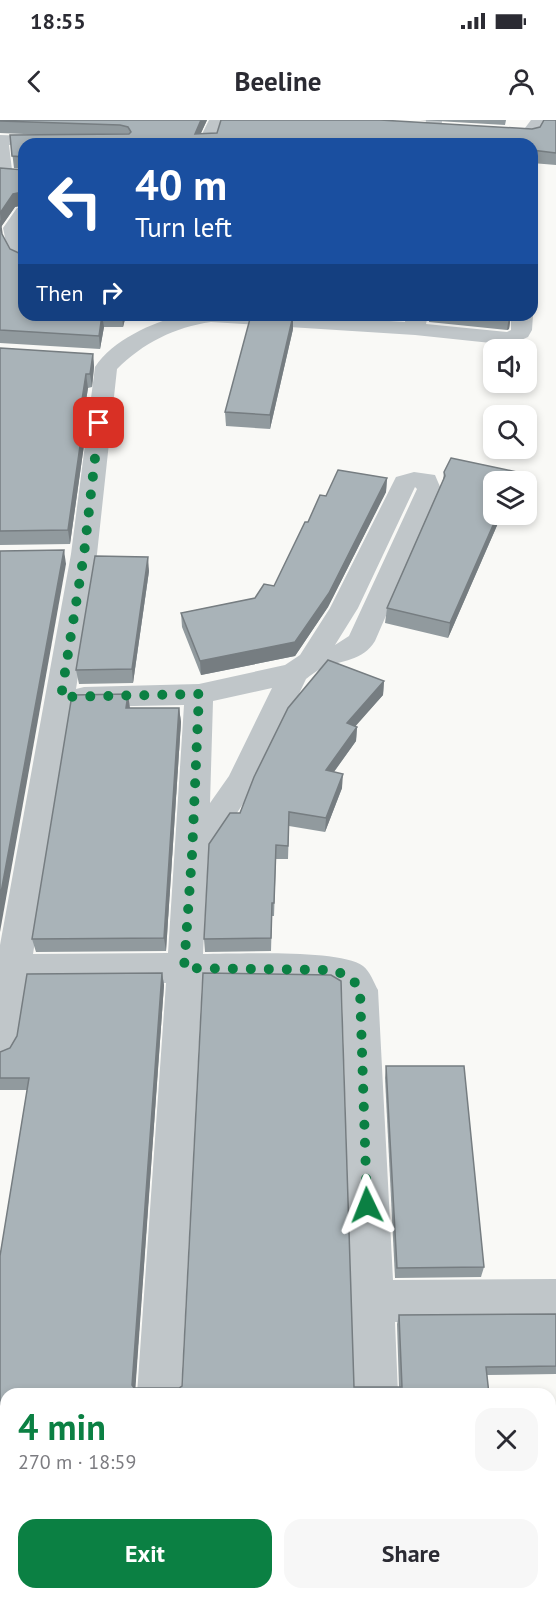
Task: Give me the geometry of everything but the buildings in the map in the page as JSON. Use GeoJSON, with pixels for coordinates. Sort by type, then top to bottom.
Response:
{"type":"FeatureCollection","features":[{"type":"Feature","properties":{"kind":"street"},"geometry":{"type":"LineString","coordinates":[[209,138],[217,120]]}},
{"type":"Feature","properties":{"kind":"street"},"geometry":{"type":"LineString","coordinates":[[476,130],[530,134],[537,123],[556,123]]}},
{"type":"Feature","properties":{"kind":"street"},"geometry":{"type":"LineString","coordinates":[[412,126],[433,130],[454,128]]}},
{"type":"Feature","properties":{"kind":"street"},"geometry":{"type":"LineString","coordinates":[[18,175],[3,172],[1,136],[31,138]]}},
{"type":"Feature","properties":{"kind":"street"},"geometry":{"type":"LineString","coordinates":[[18,221],[8,237],[18,253]]}},
{"type":"Feature","properties":{"kind":"street"},"geometry":{"type":"LineString","coordinates":[[0,1047],[6,969],[61,697],[74,554],[106,367],[103,358],[183,321]]}},
{"type":"Feature","properties":{"kind":"street"},"geometry":{"type":"LineString","coordinates":[[382,321],[416,322],[510,339],[519,336],[522,332],[522,321]]}},
{"type":"Feature","properties":{"kind":"street"},"geometry":{"type":"LineString","coordinates":[[61,697],[199,694],[302,668],[348,651],[361,641],[429,489],[426,480],[414,479],[405,482],[371,556],[340,615],[302,668],[242,781],[192,855]]}},
{"type":"Feature","properties":{"kind":"street"},"geometry":{"type":"LineString","coordinates":[[159,1388],[192,855],[199,694]]}},
{"type":"Feature","properties":{"kind":"street"},"geometry":{"type":"LineString","coordinates":[[6,969],[332,970],[351,977],[360,990],[376,1388]]}},
{"type":"Feature","properties":{"kind":"street"},"geometry":{"type":"LineString","coordinates":[[371,1301],[556,1300]]}},
{"type":"Feature","properties":{"kind":"route"},"geometry":{"type":"LineString","coordinates":[[99,423],[84,554],[61,697],[199,694],[192,855],[184,968],[332,970],[351,977],[360,990],[367,1205]]}}]}
